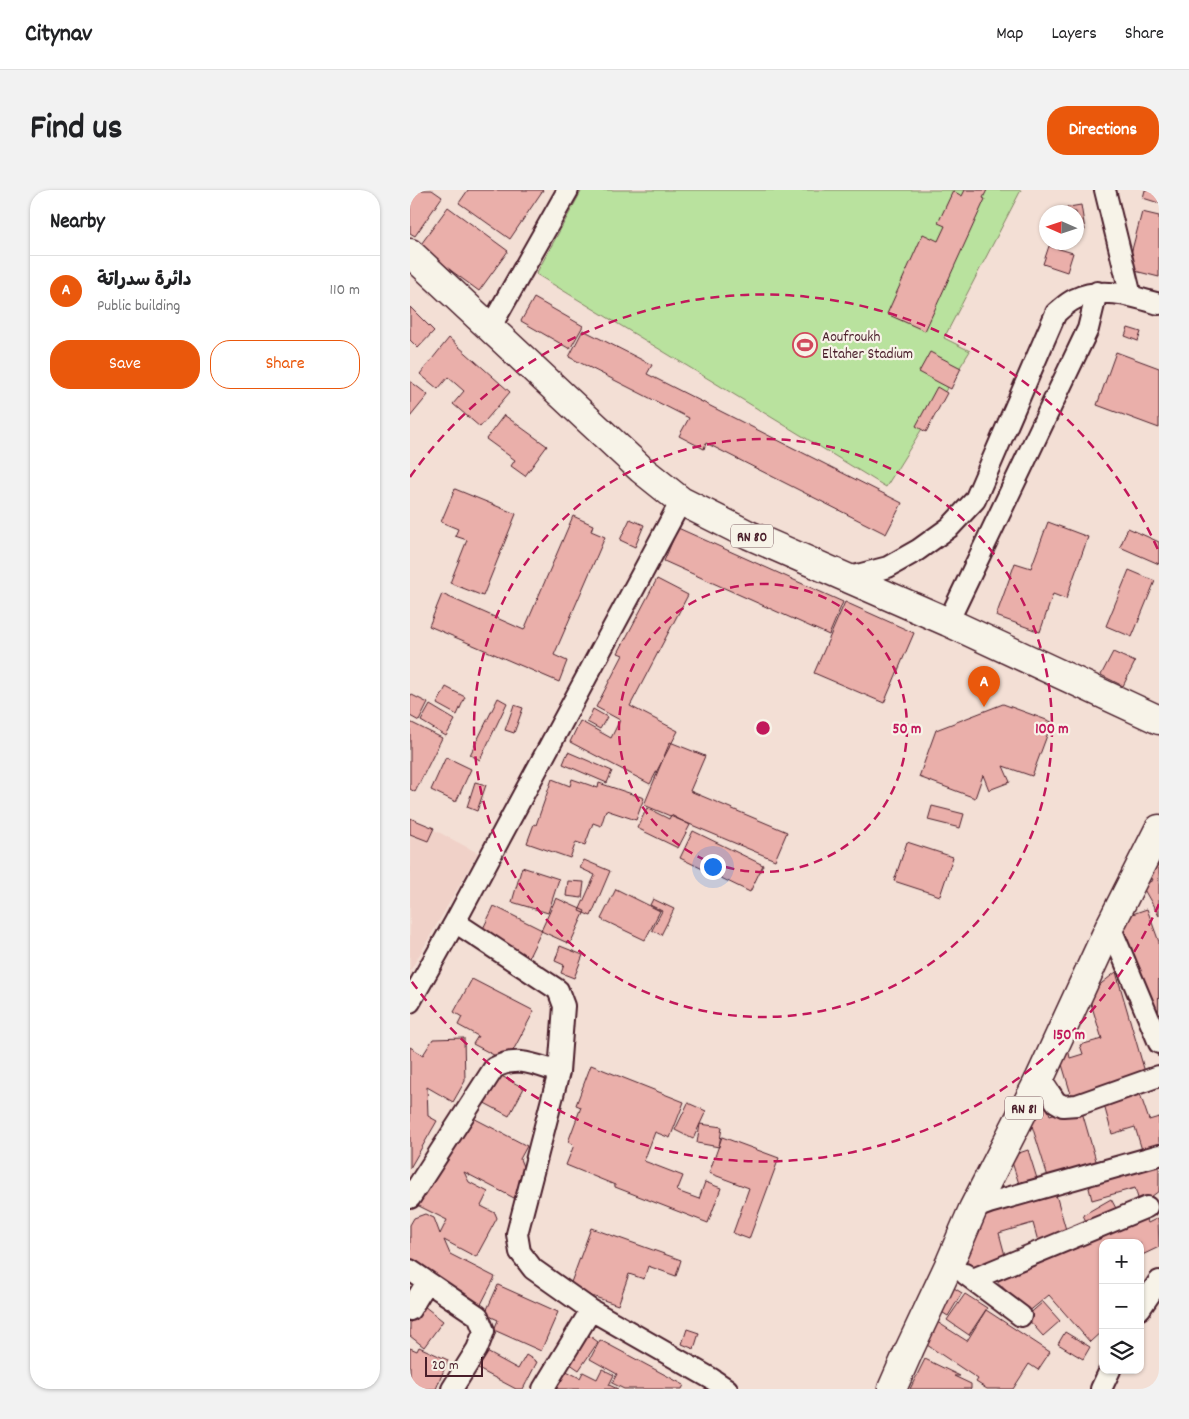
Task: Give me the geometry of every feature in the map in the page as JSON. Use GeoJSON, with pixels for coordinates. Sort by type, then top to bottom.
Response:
{"type":"FeatureCollection","features":[{"type":"Feature","properties":{"kind":"main road","name":"RN 80"},"geometry":{"type":"LineString","coordinates":[[412,258],[490,328],[641,470],[681,501],[749,535],[948,622],[1159,720]]}},
{"type":"Feature","properties":{"kind":"main road","name":"RN 81"},"geometry":{"type":"LineString","coordinates":[[892,1389],[973,1209],[1040,1078],[1110,926],[1156,842]]}},
{"type":"Feature","properties":{"kind":"street"},"geometry":{"type":"LineString","coordinates":[[490,328],[568,190]]}},
{"type":"Feature","properties":{"kind":"street"},"geometry":{"type":"LineString","coordinates":[[1105,190],[1130,296]]}},
{"type":"Feature","properties":{"kind":"street"},"geometry":{"type":"LineString","coordinates":[[948,622],[1088,328],[1097,292]]}},
{"type":"Feature","properties":{"kind":"street"},"geometry":{"type":"LineString","coordinates":[[846,578],[888,567],[918,550],[950,527],[975,500],[1056,313],[1074,299],[1097,292],[1130,296],[1159,304]]}},
{"type":"Feature","properties":{"kind":"street"},"geometry":{"type":"LineString","coordinates":[[410,1002],[455,922],[681,501]]}},
{"type":"Feature","properties":{"kind":"street"},"geometry":{"type":"LineString","coordinates":[[455,922],[558,990],[564,1006],[559,1072],[517,1234],[520,1252],[533,1269],[591,1310],[715,1386]]}},
{"type":"Feature","properties":{"kind":"street"},"geometry":{"type":"LineString","coordinates":[[1110,926],[1159,1042]]}},
{"type":"Feature","properties":{"kind":"street"},"geometry":{"type":"LineString","coordinates":[[410,1198],[494,1068],[504,1063],[520,1060],[559,1072]]}},
{"type":"Feature","properties":{"kind":"street"},"geometry":{"type":"LineString","coordinates":[[1040,1078],[1056,1102],[1063,1106],[1077,1106],[1159,1076]]}},
{"type":"Feature","properties":{"kind":"street"},"geometry":{"type":"LineString","coordinates":[[973,1209],[989,1202],[1159,1154]]}},
{"type":"Feature","properties":{"kind":"street"},"geometry":{"type":"LineString","coordinates":[[973,1279],[1147,1207]]}},
{"type":"Feature","properties":{"kind":"street"},"geometry":{"type":"LineString","coordinates":[[949,1265],[973,1279],[1021,1316]]}},
{"type":"Feature","properties":{"kind":"street"},"geometry":{"type":"LineString","coordinates":[[410,1270],[478,1316],[484,1331],[478,1349],[452,1389]]}},
{"type":"Feature","properties":{"kind":"street"},"geometry":{"type":"LineString","coordinates":[[1144,1301],[1159,1281]]}},
{"type":"Feature","properties":{"kind":"street"},"geometry":{"type":"LineString","coordinates":[[410,1310],[427,1282]]}},
{"type":"Feature","properties":{"kind":"street"},"geometry":{"type":"LineString","coordinates":[[543,1389],[591,1310]]}},
{"type":"Feature","properties":{"kind":"street"},"geometry":{"type":"LineString","coordinates":[[1101,1389],[1108,1374]]}},
{"type":"Feature","properties":{"kind":"shaded area"},"geometry":{"type":"Polygon","coordinates":[[[410,817],[478,853],[410,971],[410,817]]]}},
{"type":"Feature","properties":{"kind":"green space","name":"Aoufroukh Eltaher Stadium"},"geometry":{"type":"Polygon","coordinates":[[[582,190],[1021,190],[944,338],[970,351],[886,487],[536,274],[582,190]]]}},
{"type":"Feature","properties":{"kind":"building"},"geometry":{"type":"Polygon","coordinates":[[[410,190],[432,190],[442,197],[415,236],[410,233],[410,190]]]}},
{"type":"Feature","properties":{"kind":"building"},"geometry":{"type":"Polygon","coordinates":[[[468,190],[543,190],[510,239],[459,203],[468,190]]]}},
{"type":"Feature","properties":{"kind":"building"},"geometry":{"type":"Polygon","coordinates":[[[965,190],[987,190],[983,198],[985,199],[925,331],[887,314],[923,234],[938,241],[945,226],[938,223],[953,191],[962,196],[965,190]]]}},
{"type":"Feature","properties":{"kind":"building"},"geometry":{"type":"Polygon","coordinates":[[[1145,190],[1159,190],[1159,203],[1143,198],[1145,190]]]}},
{"type":"Feature","properties":{"kind":"building"},"geometry":{"type":"Polygon","coordinates":[[[448,207],[508,251],[479,291],[419,247],[448,207]]]}},
{"type":"Feature","properties":{"kind":"building"},"geometry":{"type":"Polygon","coordinates":[[[1142,212],[1159,216],[1159,277],[1127,269],[1142,212]]]}},
{"type":"Feature","properties":{"kind":"building"},"geometry":{"type":"Polygon","coordinates":[[[1048,250],[1063,250],[1073,253],[1067,272],[1043,264],[1048,250]]]}},
{"type":"Feature","properties":{"kind":"building"},"geometry":{"type":"Polygon","coordinates":[[[534,298],[583,326],[570,349],[521,321],[534,298]]]}},
{"type":"Feature","properties":{"kind":"building"},"geometry":{"type":"Polygon","coordinates":[[[410,307],[434,331],[418,348],[410,340],[410,307]]]}},
{"type":"Feature","properties":{"kind":"building"},"geometry":{"type":"Polygon","coordinates":[[[1128,328],[1141,332],[1138,341],[1125,336],[1128,328]]]}},
{"type":"Feature","properties":{"kind":"building"},"geometry":{"type":"Polygon","coordinates":[[[583,330],[652,365],[647,374],[902,503],[886,534],[706,443],[704,449],[679,436],[689,418],[569,357],[583,330]]]}},
{"type":"Feature","properties":{"kind":"building"},"geometry":{"type":"Polygon","coordinates":[[[449,338],[510,392],[480,427],[453,404],[464,391],[448,377],[438,389],[420,374],[449,338]]]}},
{"type":"Feature","properties":{"kind":"building"},"geometry":{"type":"Polygon","coordinates":[[[930,352],[961,368],[951,389],[919,372],[930,352]]]}},
{"type":"Feature","properties":{"kind":"building"},"geometry":{"type":"Polygon","coordinates":[[[1116,352],[1159,368],[1159,428],[1097,405],[1116,352]]]}},
{"type":"Feature","properties":{"kind":"building"},"geometry":{"type":"Polygon","coordinates":[[[410,381],[428,395],[410,417],[410,381]]]}},
{"type":"Feature","properties":{"kind":"building"},"geometry":{"type":"Polygon","coordinates":[[[937,387],[947,393],[926,432],[916,426],[937,387]]]}},
{"type":"Feature","properties":{"kind":"building"},"geometry":{"type":"Polygon","coordinates":[[[504,415],[547,446],[525,476],[511,466],[515,460],[486,439],[504,415]]]}},
{"type":"Feature","properties":{"kind":"building"},"geometry":{"type":"Polygon","coordinates":[[[455,489],[516,514],[483,596],[450,583],[467,540],[455,536],[458,529],[441,522],[455,489]]]}},
{"type":"Feature","properties":{"kind":"building"},"geometry":{"type":"Polygon","coordinates":[[[573,516],[593,525],[591,531],[605,537],[554,655],[567,661],[559,682],[429,626],[442,594],[524,630],[573,516]]]}},
{"type":"Feature","properties":{"kind":"building"},"geometry":{"type":"Polygon","coordinates":[[[630,519],[644,525],[635,547],[620,540],[630,519]]]}},
{"type":"Feature","properties":{"kind":"building"},"geometry":{"type":"Polygon","coordinates":[[[1048,522],[1088,537],[1066,599],[1053,594],[1040,632],[996,616],[1015,563],[1031,568],[1048,522]]]}},
{"type":"Feature","properties":{"kind":"building"},"geometry":{"type":"Polygon","coordinates":[[[678,528],[843,602],[829,635],[664,561],[678,528]]]}},
{"type":"Feature","properties":{"kind":"building"},"geometry":{"type":"Polygon","coordinates":[[[1128,528],[1159,542],[1159,564],[1120,547],[1128,528]]]}},
{"type":"Feature","properties":{"kind":"building"},"geometry":{"type":"Polygon","coordinates":[[[1129,570],[1155,581],[1132,637],[1106,626],[1129,570]]]}},
{"type":"Feature","properties":{"kind":"building"},"geometry":{"type":"Polygon","coordinates":[[[657,579],[688,595],[630,706],[678,731],[650,784],[570,742],[580,721],[611,738],[620,720],[596,707],[623,655],[618,653],[657,579]]]}},
{"type":"Feature","properties":{"kind":"building"},"geometry":{"type":"Polygon","coordinates":[[[845,602],[914,633],[884,703],[814,673],[845,602]]]}},
{"type":"Feature","properties":{"kind":"building"},"geometry":{"type":"Polygon","coordinates":[[[1113,652],[1135,662],[1123,686],[1101,675],[1113,652]]]}},
{"type":"Feature","properties":{"kind":"building"},"geometry":{"type":"Polygon","coordinates":[[[446,687],[465,697],[457,715],[437,704],[446,687]]]}},
{"type":"Feature","properties":{"kind":"building"},"geometry":{"type":"Polygon","coordinates":[[[410,694],[428,703],[419,721],[410,716],[410,694]]]}},
{"type":"Feature","properties":{"kind":"building"},"geometry":{"type":"Polygon","coordinates":[[[498,698],[507,703],[480,760],[470,755],[498,698]]]}},
{"type":"Feature","properties":{"kind":"building"},"geometry":{"type":"Polygon","coordinates":[[[1003,704],[1052,722],[1032,776],[1003,766],[1010,782],[989,790],[983,775],[975,798],[919,777],[936,730],[1003,704]]]}},
{"type":"Feature","properties":{"kind":"building"},"geometry":{"type":"Polygon","coordinates":[[[430,705],[455,720],[446,736],[421,721],[430,705]]]}},
{"type":"Feature","properties":{"kind":"building"},"geometry":{"type":"Polygon","coordinates":[[[514,705],[523,708],[514,733],[505,730],[514,705]]]}},
{"type":"Feature","properties":{"kind":"building"},"geometry":{"type":"Polygon","coordinates":[[[593,709],[607,717],[600,729],[587,722],[593,709]]]}},
{"type":"Feature","properties":{"kind":"building"},"geometry":{"type":"Polygon","coordinates":[[[410,722],[442,738],[415,792],[410,789],[410,722]]]}},
{"type":"Feature","properties":{"kind":"building"},"geometry":{"type":"Polygon","coordinates":[[[670,742],[705,756],[690,791],[787,832],[775,860],[644,805],[670,742]]]}},
{"type":"Feature","properties":{"kind":"building"},"geometry":{"type":"Polygon","coordinates":[[[568,752],[612,771],[607,783],[563,764],[568,752]]]}},
{"type":"Feature","properties":{"kind":"building"},"geometry":{"type":"Polygon","coordinates":[[[446,757],[471,769],[456,802],[431,790],[446,757]]]}},
{"type":"Feature","properties":{"kind":"building"},"geometry":{"type":"Polygon","coordinates":[[[552,779],[570,786],[572,779],[598,788],[599,783],[644,798],[636,820],[606,810],[601,826],[593,823],[585,845],[576,842],[570,858],[527,843],[534,824],[536,825],[552,779]]]}},
{"type":"Feature","properties":{"kind":"building"},"geometry":{"type":"Polygon","coordinates":[[[475,782],[486,785],[477,811],[467,807],[475,782]]]}},
{"type":"Feature","properties":{"kind":"building"},"geometry":{"type":"Polygon","coordinates":[[[932,806],[964,814],[960,828],[928,820],[932,806]]]}},
{"type":"Feature","properties":{"kind":"building"},"geometry":{"type":"Polygon","coordinates":[[[647,808],[669,819],[671,815],[690,825],[678,848],[637,828],[647,808]]]}},
{"type":"Feature","properties":{"kind":"building"},"geometry":{"type":"Polygon","coordinates":[[[410,818],[434,828],[428,841],[410,834],[410,818]]]}},
{"type":"Feature","properties":{"kind":"building"},"geometry":{"type":"Polygon","coordinates":[[[693,831],[763,865],[750,892],[680,858],[693,831]]]}},
{"type":"Feature","properties":{"kind":"building"},"geometry":{"type":"Polygon","coordinates":[[[907,842],[953,857],[940,896],[894,881],[907,842]]]}},
{"type":"Feature","properties":{"kind":"building"},"geometry":{"type":"Polygon","coordinates":[[[1159,859],[1159,916],[1142,886],[1153,880],[1146,867],[1159,859]]]}},
{"type":"Feature","properties":{"kind":"building"},"geometry":{"type":"Polygon","coordinates":[[[584,860],[610,871],[591,916],[579,911],[595,875],[580,868],[584,860]]]}},
{"type":"Feature","properties":{"kind":"building"},"geometry":{"type":"Polygon","coordinates":[[[522,867],[559,879],[548,913],[512,902],[522,867]]]}},
{"type":"Feature","properties":{"kind":"building"},"geometry":{"type":"Polygon","coordinates":[[[568,881],[584,882],[582,898],[566,896],[568,881]]]}},
{"type":"Feature","properties":{"kind":"building"},"geometry":{"type":"Polygon","coordinates":[[[616,889],[660,911],[645,940],[601,919],[616,889]]]}},
{"type":"Feature","properties":{"kind":"building"},"geometry":{"type":"Polygon","coordinates":[[[556,898],[585,911],[570,944],[541,931],[556,898]]]}},
{"type":"Feature","properties":{"kind":"building"},"geometry":{"type":"Polygon","coordinates":[[[653,899],[674,909],[661,935],[652,930],[662,911],[650,905],[653,899]]]}},
{"type":"Feature","properties":{"kind":"building"},"geometry":{"type":"Polygon","coordinates":[[[494,906],[542,930],[526,963],[478,939],[494,906]]]}},
{"type":"Feature","properties":{"kind":"building"},"geometry":{"type":"Polygon","coordinates":[[[1147,909],[1159,942],[1158,1057],[1141,1008],[1115,920],[1147,909]]]}},
{"type":"Feature","properties":{"kind":"building"},"geometry":{"type":"Polygon","coordinates":[[[560,946],[583,955],[574,978],[561,973],[564,965],[555,961],[560,946]]]}},
{"type":"Feature","properties":{"kind":"building"},"geometry":{"type":"Polygon","coordinates":[[[1116,972],[1147,1079],[1073,1101],[1058,1051],[1068,1048],[1070,1058],[1083,1054],[1080,1045],[1102,1039],[1088,994],[1116,972]]]}},
{"type":"Feature","properties":{"kind":"building"},"geometry":{"type":"Polygon","coordinates":[[[472,979],[534,1011],[507,1062],[473,1044],[478,1036],[458,1025],[462,1017],[454,1012],[472,979]]]}},
{"type":"Feature","properties":{"kind":"building"},"geometry":{"type":"Polygon","coordinates":[[[464,1038],[465,1081],[453,1102],[427,1087],[428,1116],[437,1121],[410,1168],[410,1047],[423,1055],[433,1039],[464,1038]]]}},
{"type":"Feature","properties":{"kind":"building"},"geometry":{"type":"Polygon","coordinates":[[[591,1065],[684,1102],[670,1138],[655,1132],[644,1161],[683,1176],[677,1191],[699,1199],[705,1182],[721,1188],[708,1223],[615,1187],[615,1185],[566,1165],[574,1145],[568,1142],[581,1107],[576,1105],[591,1065]]]}},
{"type":"Feature","properties":{"kind":"building"},"geometry":{"type":"Polygon","coordinates":[[[490,1070],[524,1088],[509,1116],[475,1098],[490,1070]]]}},
{"type":"Feature","properties":{"kind":"building"},"geometry":{"type":"Polygon","coordinates":[[[1129,1090],[1139,1091],[1149,1120],[1159,1117],[1159,1145],[1142,1150],[1135,1127],[1112,1134],[1104,1105],[1082,1112],[1097,1164],[1049,1180],[1028,1113],[1047,1107],[1050,1115],[1129,1090]]]}},
{"type":"Feature","properties":{"kind":"building"},"geometry":{"type":"Polygon","coordinates":[[[688,1103],[706,1111],[693,1139],[675,1130],[688,1103]]]}},
{"type":"Feature","properties":{"kind":"building"},"geometry":{"type":"Polygon","coordinates":[[[462,1112],[527,1146],[520,1159],[526,1174],[514,1198],[464,1172],[469,1182],[488,1192],[481,1206],[495,1213],[497,1218],[476,1257],[444,1240],[450,1254],[495,1277],[474,1318],[424,1281],[429,1270],[415,1262],[410,1272],[410,1225],[414,1218],[425,1214],[434,1218],[440,1234],[447,1220],[413,1203],[462,1112]]]}},
{"type":"Feature","properties":{"kind":"building"},"geometry":{"type":"Polygon","coordinates":[[[700,1124],[722,1127],[719,1147],[697,1143],[700,1124]]]}},
{"type":"Feature","properties":{"kind":"building"},"geometry":{"type":"Polygon","coordinates":[[[722,1137],[779,1158],[749,1239],[733,1233],[749,1188],[709,1173],[722,1137]]]}},
{"type":"Feature","properties":{"kind":"building"},"geometry":{"type":"Polygon","coordinates":[[[1028,1150],[1039,1185],[1021,1190],[1010,1156],[1028,1150]]]}},
{"type":"Feature","properties":{"kind":"building"},"geometry":{"type":"Polygon","coordinates":[[[1159,1160],[1159,1191],[1140,1205],[1135,1188],[1092,1200],[1089,1188],[1096,1182],[1153,1167],[1152,1162],[1159,1160]]]}},
{"type":"Feature","properties":{"kind":"building"},"geometry":{"type":"Polygon","coordinates":[[[1055,1191],[1068,1237],[1039,1245],[1033,1223],[999,1233],[1006,1259],[964,1271],[958,1247],[985,1209],[1055,1191]]]}},
{"type":"Feature","properties":{"kind":"building"},"geometry":{"type":"Polygon","coordinates":[[[1111,1199],[1118,1212],[1089,1228],[1083,1215],[1111,1199]]]}},
{"type":"Feature","properties":{"kind":"building"},"geometry":{"type":"Polygon","coordinates":[[[1143,1213],[1148,1223],[1158,1218],[1159,1247],[1144,1254],[1144,1239],[1099,1239],[1099,1334],[1090,1342],[1049,1295],[1027,1313],[992,1276],[1143,1213]]]}},
{"type":"Feature","properties":{"kind":"building"},"geometry":{"type":"Polygon","coordinates":[[[591,1228],[681,1260],[676,1276],[648,1266],[644,1279],[629,1274],[618,1305],[569,1288],[591,1228]]]}},
{"type":"Feature","properties":{"kind":"building"},"geometry":{"type":"Polygon","coordinates":[[[498,1285],[558,1312],[541,1351],[494,1330],[498,1320],[485,1314],[498,1285]]]}},
{"type":"Feature","properties":{"kind":"building"},"geometry":{"type":"Polygon","coordinates":[[[954,1288],[962,1293],[948,1316],[940,1311],[954,1288]]]}},
{"type":"Feature","properties":{"kind":"building"},"geometry":{"type":"Polygon","coordinates":[[[965,1294],[987,1308],[969,1335],[947,1320],[965,1294]]]}},
{"type":"Feature","properties":{"kind":"building"},"geometry":{"type":"Polygon","coordinates":[[[419,1302],[443,1321],[424,1347],[410,1336],[410,1314],[419,1302]]]}},
{"type":"Feature","properties":{"kind":"building"},"geometry":{"type":"Polygon","coordinates":[[[1043,1302],[1060,1321],[1043,1336],[1026,1317],[1043,1302]]]}},
{"type":"Feature","properties":{"kind":"building"},"geometry":{"type":"Polygon","coordinates":[[[986,1310],[1050,1352],[1038,1370],[1029,1364],[1013,1389],[987,1389],[976,1382],[978,1379],[921,1341],[934,1320],[967,1341],[986,1310]]]}},
{"type":"Feature","properties":{"kind":"building"},"geometry":{"type":"Polygon","coordinates":[[[687,1329],[699,1333],[694,1349],[682,1344],[687,1329]]]}},
{"type":"Feature","properties":{"kind":"building"},"geometry":{"type":"Polygon","coordinates":[[[583,1331],[598,1342],[579,1370],[563,1359],[583,1331]]]}},
{"type":"Feature","properties":{"kind":"building"},"geometry":{"type":"Polygon","coordinates":[[[1065,1332],[1090,1347],[1083,1359],[1058,1344],[1065,1332]]]}},
{"type":"Feature","properties":{"kind":"building"},"geometry":{"type":"Polygon","coordinates":[[[600,1340],[684,1385],[682,1389],[624,1389],[612,1383],[617,1374],[590,1359],[600,1340]]]}},
{"type":"Feature","properties":{"kind":"building"},"geometry":{"type":"Polygon","coordinates":[[[474,1345],[518,1369],[526,1355],[537,1362],[523,1389],[516,1389],[465,1362],[474,1345]]]}},
{"type":"Feature","properties":{"kind":"building"},"geometry":{"type":"Polygon","coordinates":[[[419,1347],[448,1360],[436,1389],[410,1389],[410,1348],[417,1351],[419,1347]]]}},
{"type":"Feature","properties":{"kind":"building"},"geometry":{"type":"Polygon","coordinates":[[[925,1359],[960,1376],[954,1376],[971,1384],[971,1389],[910,1389],[925,1359]]]}},
{"type":"Feature","properties":{"kind":"building"},"geometry":{"type":"Polygon","coordinates":[[[553,1364],[580,1378],[583,1372],[597,1379],[602,1369],[614,1375],[609,1385],[618,1389],[540,1389],[553,1364]]]}},
{"type":"Feature","properties":{"kind":"place","name":"Aoufroukh Eltaher Stadium"},"geometry":{"type":"Point","coordinates":[805,345]}},
{"type":"Feature","properties":{"kind":"place","name":"دائرة سدراتة"},"geometry":{"type":"Point","coordinates":[984,707]}}]}
